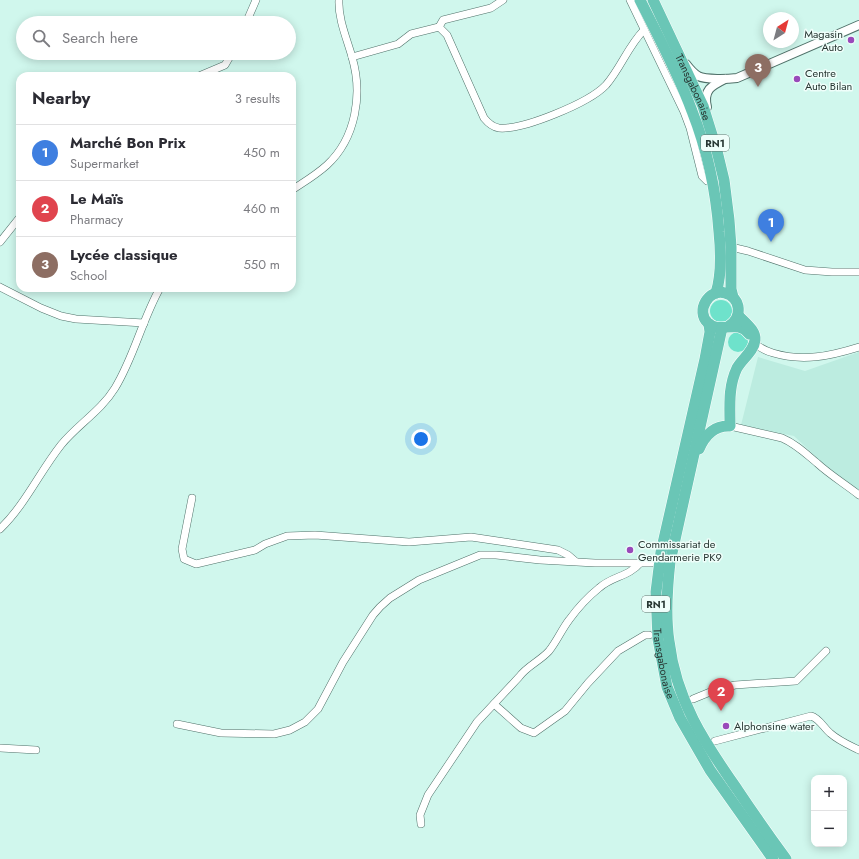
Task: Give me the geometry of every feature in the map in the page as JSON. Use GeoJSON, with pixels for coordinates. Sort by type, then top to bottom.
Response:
{"type":"FeatureCollection","features":[{"type":"Feature","properties":{"kind":"highway","name":"Transgabonaise"},"geometry":{"type":"LineString","coordinates":[[640,0],[692,110],[707,157],[718,222],[720,247],[720,270],[716,293]]}},
{"type":"Feature","properties":{"kind":"highway","name":"Transgabonaise"},"geometry":{"type":"LineString","coordinates":[[653,0],[703,106],[712,134],[727,198],[731,247],[731,289],[733,297]]}},
{"type":"Feature","properties":{"kind":"highway"},"geometry":{"type":"LineString","coordinates":[[716,293],[724,293],[733,297]]}},
{"type":"Feature","properties":{"kind":"highway","name":"RN1"},"geometry":{"type":"LineString","coordinates":[[709,324],[704,316],[703,307],[708,298],[716,293]]}},
{"type":"Feature","properties":{"kind":"highway","name":"RN1"},"geometry":{"type":"LineString","coordinates":[[725,327],[734,322],[738,315],[738,305],[733,297]]}},
{"type":"Feature","properties":{"kind":"highway"},"geometry":{"type":"LineString","coordinates":[[691,465],[705,436],[719,427],[730,426],[729,397],[732,383],[738,367],[754,346],[755,337],[752,331],[738,315]]}},
{"type":"Feature","properties":{"kind":"highway","name":"Transgabonaise"},"geometry":{"type":"LineString","coordinates":[[709,324],[710,332],[705,359],[661,552],[656,592],[658,639],[668,687],[680,718],[710,770],[773,859]]}},
{"type":"Feature","properties":{"kind":"highway"},"geometry":{"type":"LineString","coordinates":[[709,324],[717,328],[733,325],[745,329],[748,331],[754,343]]}},
{"type":"Feature","properties":{"kind":"highway","name":"Transgabonaise"},"geometry":{"type":"LineString","coordinates":[[725,327],[713,372],[672,551],[666,610],[669,642],[673,664],[686,705],[701,736],[714,758],[786,859]]}},
{"type":"Feature","properties":{"kind":"street"},"geometry":{"type":"LineString","coordinates":[[249,16],[256,0]]}},
{"type":"Feature","properties":{"kind":"street"},"geometry":{"type":"LineString","coordinates":[[296,187],[326,165],[346,139],[351,128],[357,92],[356,73],[340,13],[340,0]]}},
{"type":"Feature","properties":{"kind":"street"},"geometry":{"type":"LineString","coordinates":[[352,57],[398,44],[411,34],[440,26],[443,20],[492,8],[503,0]]}},
{"type":"Feature","properties":{"kind":"street"},"geometry":{"type":"LineString","coordinates":[[630,0],[684,112],[690,128],[702,176],[706,181],[712,181]]}},
{"type":"Feature","properties":{"kind":"street"},"geometry":{"type":"LineString","coordinates":[[674,43],[689,67],[696,74],[702,77],[726,79],[742,76],[859,25]]}},
{"type":"Feature","properties":{"kind":"street"},"geometry":{"type":"LineString","coordinates":[[440,26],[447,35],[484,118],[491,125],[498,128],[510,127],[548,118],[597,93],[606,84],[631,44],[644,30]]}},
{"type":"Feature","properties":{"kind":"street"},"geometry":{"type":"LineString","coordinates":[[208,72],[225,65],[228,60]]}},
{"type":"Feature","properties":{"kind":"street"},"geometry":{"type":"LineString","coordinates":[[712,134],[705,96],[712,86],[726,79]]}},
{"type":"Feature","properties":{"kind":"street"},"geometry":{"type":"LineString","coordinates":[[0,242],[16,222]]}},
{"type":"Feature","properties":{"kind":"street"},"geometry":{"type":"LineString","coordinates":[[731,247],[748,251],[805,270],[859,272]]}},
{"type":"Feature","properties":{"kind":"street"},"geometry":{"type":"LineString","coordinates":[[0,287],[41,308],[61,316],[76,319],[144,323]]}},
{"type":"Feature","properties":{"kind":"street"},"geometry":{"type":"LineString","coordinates":[[0,529],[18,510],[62,444],[94,414],[115,388],[126,366],[148,311],[158,292]]}},
{"type":"Feature","properties":{"kind":"street"},"geometry":{"type":"LineString","coordinates":[[754,343],[774,353],[802,358],[831,355],[859,347]]}},
{"type":"Feature","properties":{"kind":"street"},"geometry":{"type":"LineString","coordinates":[[730,426],[790,441],[798,446],[817,464],[859,495]]}},
{"type":"Feature","properties":{"kind":"street"},"geometry":{"type":"LineString","coordinates":[[192,498],[182,549],[184,559],[196,564],[255,550],[265,544],[287,536],[315,535],[409,542],[471,537],[558,550],[568,555],[575,561]]}},
{"type":"Feature","properties":{"kind":"street"},"geometry":{"type":"LineString","coordinates":[[177,724],[220,733],[274,734],[290,730],[305,722],[318,709],[343,662],[373,615],[380,607],[390,598],[419,580],[480,555],[496,555],[540,560],[652,563]]}},
{"type":"Feature","properties":{"kind":"street"},"geometry":{"type":"LineString","coordinates":[[421,824],[420,815],[428,795],[477,722],[523,670],[549,651],[569,620],[599,588],[607,582],[632,571],[641,562]]}},
{"type":"Feature","properties":{"kind":"street"},"geometry":{"type":"LineString","coordinates":[[494,704],[521,728],[534,733],[565,711],[588,683],[618,651],[645,635],[649,635]]}},
{"type":"Feature","properties":{"kind":"street"},"geometry":{"type":"LineString","coordinates":[[693,699],[715,690],[735,685],[796,681],[826,651]]}},
{"type":"Feature","properties":{"kind":"street"},"geometry":{"type":"LineString","coordinates":[[715,741],[811,716],[816,718],[840,741],[859,750]]}},
{"type":"Feature","properties":{"kind":"street"},"geometry":{"type":"LineString","coordinates":[[0,748],[36,750]]}},
{"type":"Feature","properties":{"kind":"shaded area"},"geometry":{"type":"Polygon","coordinates":[[[859,352],[859,490],[829,469],[794,436],[741,425],[758,357],[805,371],[859,352]]]}},
{"type":"Feature","properties":{"kind":"green space"},"geometry":{"type":"Polygon","coordinates":[[[717,300],[725,300],[732,307],[732,315],[725,322],[717,322],[710,315],[710,307],[717,300]]]}},
{"type":"Feature","properties":{"kind":"green space"},"geometry":{"type":"Polygon","coordinates":[[[738,332],[745,335],[748,342],[745,349],[738,352],[731,349],[728,342],[731,335],[738,332]]]}},
{"type":"Feature","properties":{"kind":"place","name":"Magasin Auto"},"geometry":{"type":"Point","coordinates":[851,40]}},
{"type":"Feature","properties":{"kind":"place","name":"Centre Auto Bilan"},"geometry":{"type":"Point","coordinates":[797,79]}},
{"type":"Feature","properties":{"kind":"place","name":"Lycée classique"},"geometry":{"type":"Point","coordinates":[758,87]}},
{"type":"Feature","properties":{"kind":"place","name":"Marché Bon Prix"},"geometry":{"type":"Point","coordinates":[771,242]}},
{"type":"Feature","properties":{"kind":"place","name":"Commissariat de Gendarmerie PK9"},"geometry":{"type":"Point","coordinates":[630,550]}},
{"type":"Feature","properties":{"kind":"place","name":"Le Maïs"},"geometry":{"type":"Point","coordinates":[721,711]}},
{"type":"Feature","properties":{"kind":"place","name":"Alphonsine water"},"geometry":{"type":"Point","coordinates":[726,726]}}]}
